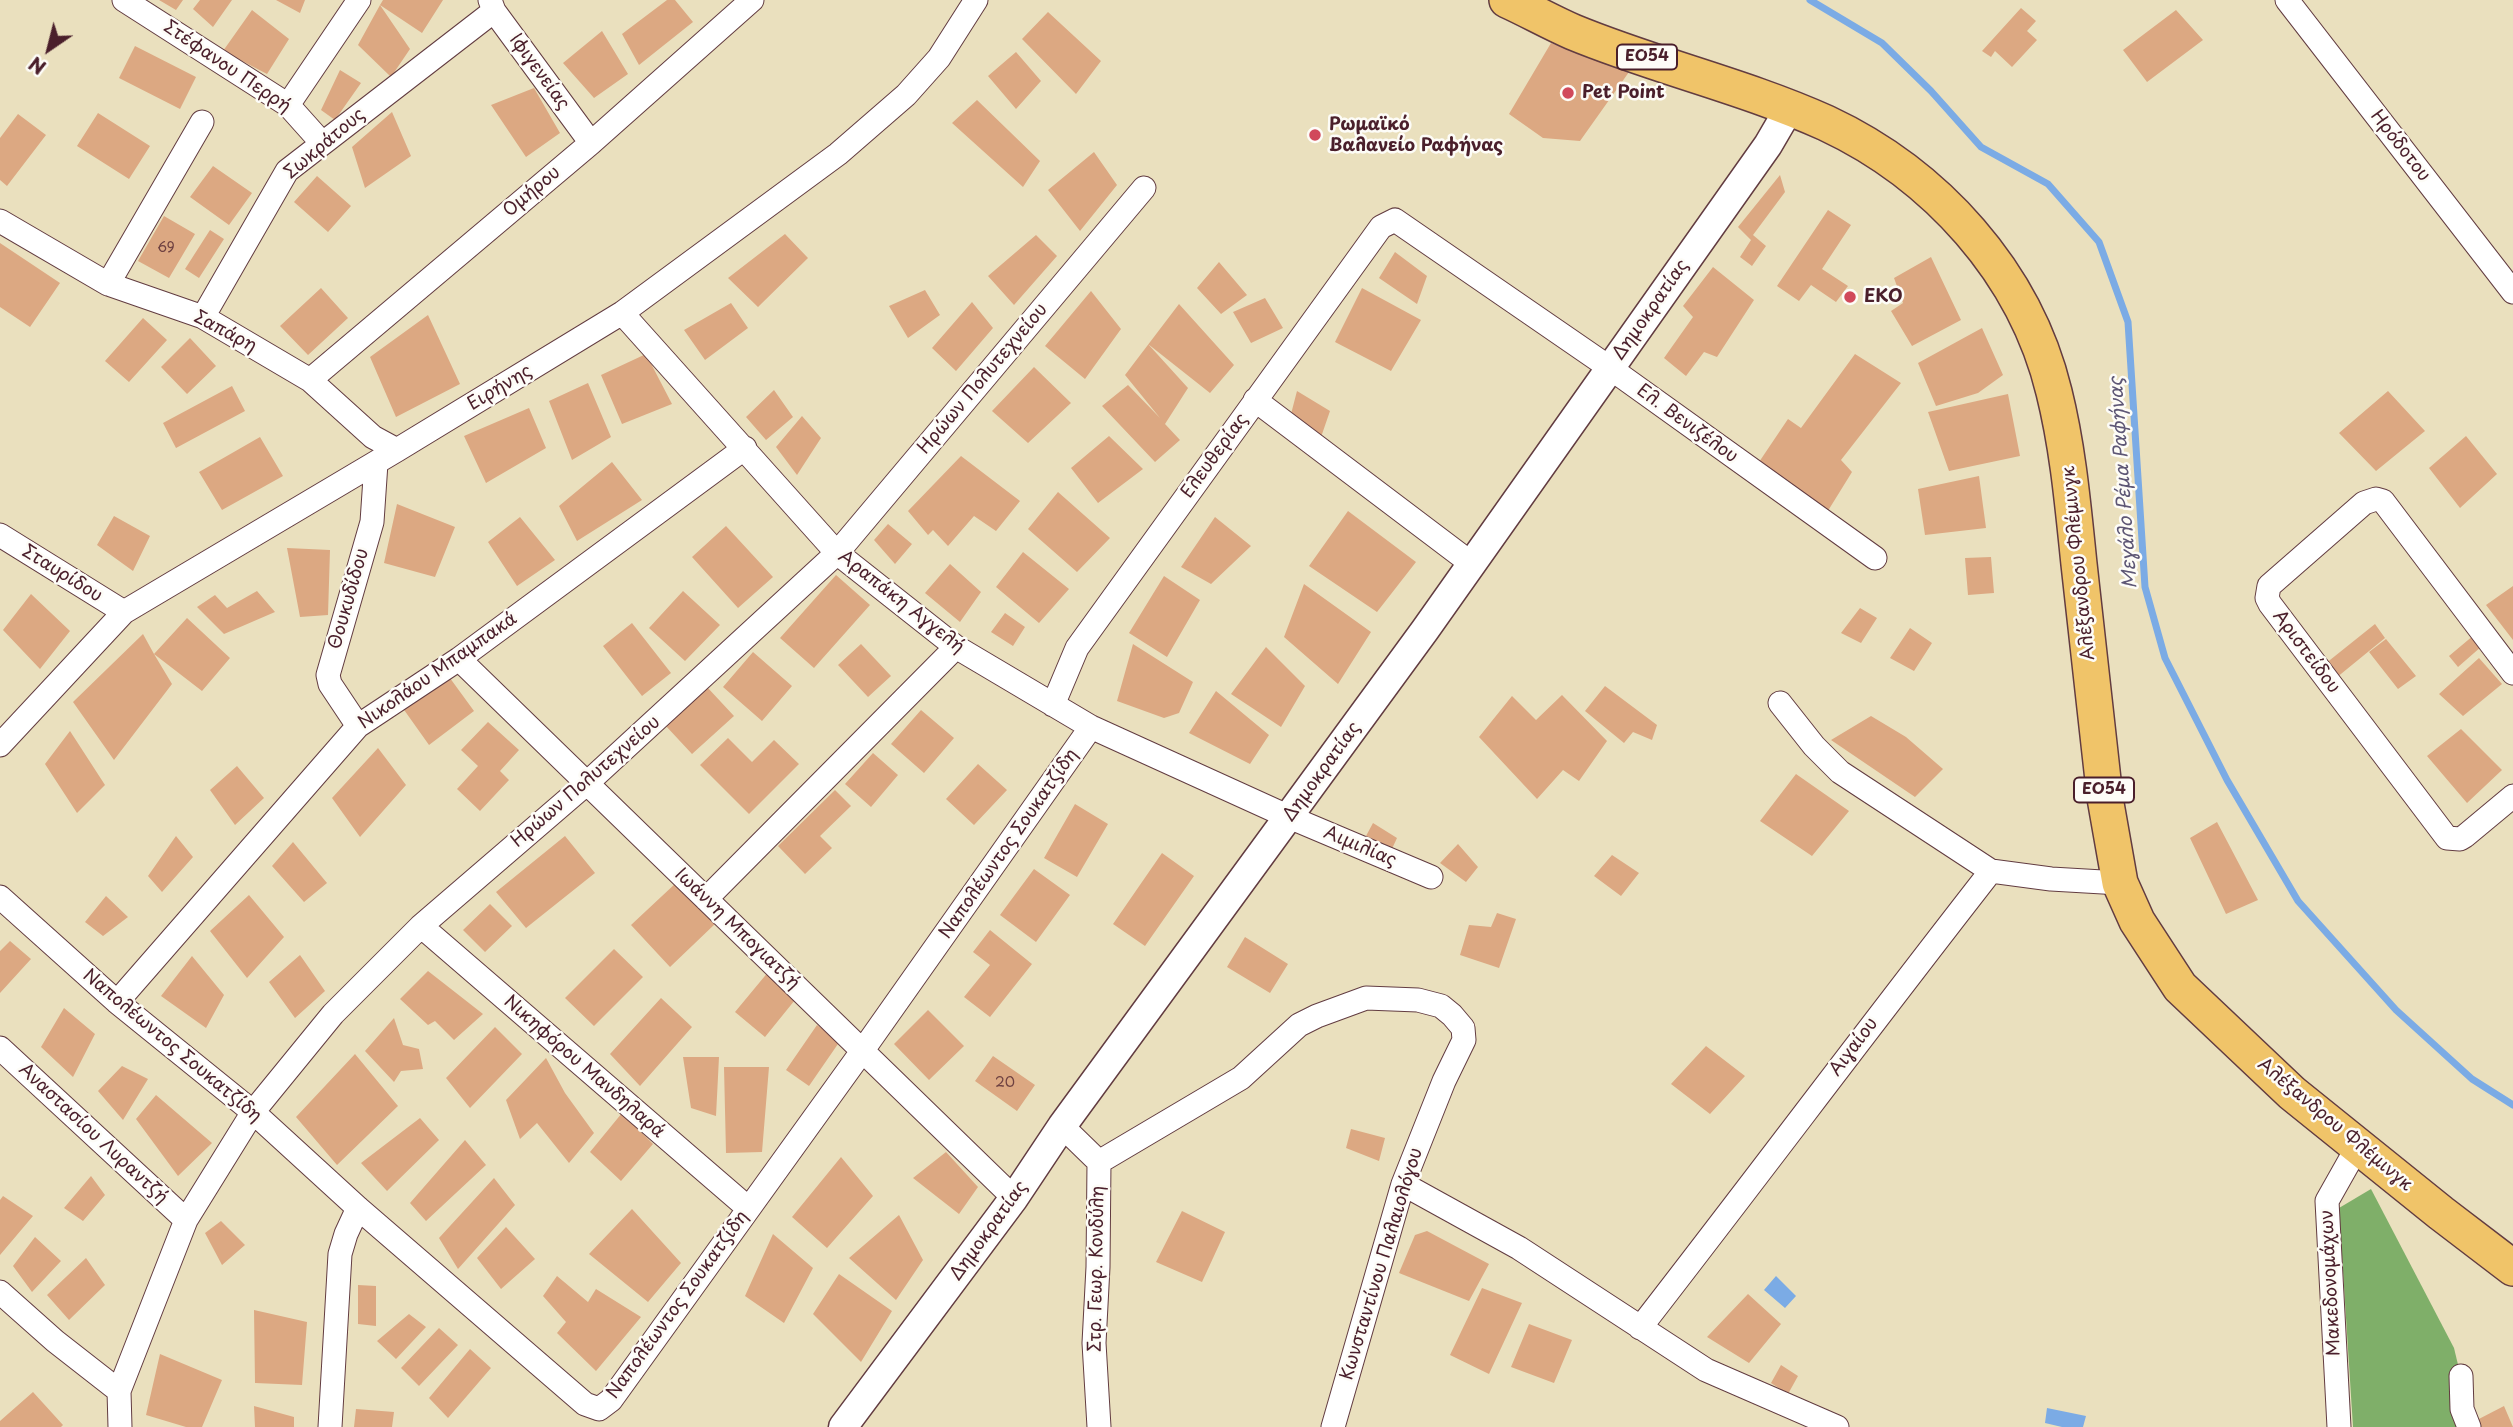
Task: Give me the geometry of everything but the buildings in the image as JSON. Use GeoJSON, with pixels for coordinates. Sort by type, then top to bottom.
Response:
{"type":"FeatureCollection","features":[{"type":"Feature","properties":{"kind":"main road","name":"Αλέξανδρου Φλέμινγκ"},"geometry":{"type":"LineString","coordinates":[[1507,0],[1573,32],[1825,123],[1862,142],[1906,170],[1938,197],[1967,227],[2015,295],[2040,347],[2054,390],[2066,448],[2105,798],[2120,883],[2137,921],[2180,988],[2292,1093],[2513,1268]]}},
{"type":"Feature","properties":{"kind":"street","name":"Στέφανου Περρή"},"geometry":{"type":"LineString","coordinates":[[124,0],[288,105],[322,143]]}},
{"type":"Feature","properties":{"kind":"street"},"geometry":{"type":"LineString","coordinates":[[288,105],[359,0]]}},
{"type":"Feature","properties":{"kind":"street","name":"Ομήρου"},"geometry":{"type":"LineString","coordinates":[[310,380],[591,143],[751,0]]}},
{"type":"Feature","properties":{"kind":"street","name":"Ειρήνης"},"geometry":{"type":"LineString","coordinates":[[0,745],[124,612],[622,313],[838,154],[896,104],[939,58],[976,0]]}},
{"type":"Feature","properties":{"kind":"street","name":"Ηρόδοτου"},"geometry":{"type":"LineString","coordinates":[[2287,0],[2513,292]]}},
{"type":"Feature","properties":{"kind":"street","name":"Ιφιγενείας"},"geometry":{"type":"LineString","coordinates":[[492,6],[591,143]]}},
{"type":"Feature","properties":{"kind":"street","name":"Σωκράτους"},"geometry":{"type":"LineString","coordinates":[[202,317],[285,173],[492,6]]}},
{"type":"Feature","properties":{"kind":"street","name":"Δημοκρατίας"},"geometry":{"type":"LineString","coordinates":[[843,1427],[1014,1198],[1062,1126],[1472,564],[1768,145],[1789,109]]}},
{"type":"Feature","properties":{"kind":"street"},"geometry":{"type":"LineString","coordinates":[[108,284],[202,122]]}},
{"type":"Feature","properties":{"kind":"street","name":"Ηρώων Πολυτεχνείου"},"geometry":{"type":"LineString","coordinates":[[120,1427],[120,1391],[186,1220],[253,1112],[333,1014],[421,926],[586,784],[837,553],[1144,188]]}},
{"type":"Feature","properties":{"kind":"street","name":"Ελ. Βενιζέλου"},"geometry":{"type":"LineString","coordinates":[[1395,220],[1610,368],[1875,558]]}},
{"type":"Feature","properties":{"kind":"street","name":"Ελευθερίας"},"geometry":{"type":"LineString","coordinates":[[1053,705],[1077,648],[1381,227],[1395,220]]}},
{"type":"Feature","properties":{"kind":"street","name":"Σαπάρη"},"geometry":{"type":"LineString","coordinates":[[0,222],[108,284],[202,317],[310,380],[373,438],[397,450]]}},
{"type":"Feature","properties":{"kind":"street","name":"Αραπάκη Αγγελή"},"geometry":{"type":"LineString","coordinates":[[622,313],[837,553],[956,647],[1091,727],[1289,817]]}},
{"type":"Feature","properties":{"kind":"street"},"geometry":{"type":"LineString","coordinates":[[1255,400],[1472,564]]}},
{"type":"Feature","properties":{"kind":"street","name":"Νικολάου Μπαμπακά"},"geometry":{"type":"LineString","coordinates":[[117,1002],[358,726],[459,659],[745,448]]}},
{"type":"Feature","properties":{"kind":"street","name":"Θουκυδίδου"},"geometry":{"type":"LineString","coordinates":[[358,726],[330,684],[328,675],[372,522],[376,463]]}},
{"type":"Feature","properties":{"kind":"street","name":"Αριστείδου"},"geometry":{"type":"LineString","coordinates":[[2513,673],[2383,501],[2370,500],[2364,503],[2269,586],[2267,598],[2270,604],[2447,838],[2460,839],[2465,836],[2513,796]]}},
{"type":"Feature","properties":{"kind":"street","name":"Σταυρίδου"},"geometry":{"type":"LineString","coordinates":[[0,536],[124,612]]}},
{"type":"Feature","properties":{"kind":"street"},"geometry":{"type":"LineString","coordinates":[[706,899],[956,647]]}},
{"type":"Feature","properties":{"kind":"street","name":"Ιωάννη Μπογιατζή"},"geometry":{"type":"LineString","coordinates":[[459,659],[1014,1198]]}},
{"type":"Feature","properties":{"kind":"street"},"geometry":{"type":"LineString","coordinates":[[1780,703],[1814,746],[1840,772],[1991,871],[2051,879],[2120,883]]}},
{"type":"Feature","properties":{"kind":"street","name":"Ναπολέωντος Σουκατζίδη"},"geometry":{"type":"LineString","coordinates":[[0,897],[117,1002],[253,1112],[358,1208],[585,1404],[599,1409],[611,1400],[1091,727]]}},
{"type":"Feature","properties":{"kind":"street","name":"Αιμιλίας"},"geometry":{"type":"LineString","coordinates":[[1289,817],[1431,877]]}},
{"type":"Feature","properties":{"kind":"street","name":"Αιγαίου"},"geometry":{"type":"LineString","coordinates":[[1640,1328],[1850,1051],[1991,871]]}},
{"type":"Feature","properties":{"kind":"street","name":"Νικηφόρου Μανδηλαρά"},"geometry":{"type":"LineString","coordinates":[[421,926],[748,1208]]}},
{"type":"Feature","properties":{"kind":"street","name":"Κωνσταντίνου Παλαιολόγου"},"geometry":{"type":"LineString","coordinates":[[1099,1162],[1241,1078],[1299,1025],[1317,1016],[1366,998],[1418,1000],[1441,1006],[1463,1028],[1464,1040],[1428,1118],[1403,1184],[1333,1427]]}},
{"type":"Feature","properties":{"kind":"street","name":"Αναστασίου Λυραντζή"},"geometry":{"type":"LineString","coordinates":[[0,1048],[186,1220]]}},
{"type":"Feature","properties":{"kind":"street","name":"Στρ. Γεωρ. Κονδύλη"},"geometry":{"type":"LineString","coordinates":[[1062,1126],[1099,1162],[1094,1342],[1099,1427]]}},
{"type":"Feature","properties":{"kind":"street","name":"Μακεδονομάχων"},"geometry":{"type":"LineString","coordinates":[[2339,1427],[2327,1201],[2358,1146]]}},
{"type":"Feature","properties":{"kind":"street"},"geometry":{"type":"LineString","coordinates":[[1403,1184],[1519,1248],[1706,1370],[1837,1427]]}},
{"type":"Feature","properties":{"kind":"street"},"geometry":{"type":"LineString","coordinates":[[330,1427],[340,1254],[358,1208]]}},
{"type":"Feature","properties":{"kind":"street"},"geometry":{"type":"LineString","coordinates":[[0,1293],[55,1341],[120,1391]]}},
{"type":"Feature","properties":{"kind":"street"},"geometry":{"type":"LineString","coordinates":[[2461,1376],[2462,1409],[2469,1427]]}},
{"type":"Feature","properties":{"kind":"green space"},"geometry":{"type":"Polygon","coordinates":[[[2371,1189],[2454,1348],[2473,1427],[2353,1427],[2339,1208],[2371,1189]]]}},
{"type":"Feature","properties":{"kind":"water"},"geometry":{"type":"Polygon","coordinates":[[[1776,1276],[1796,1296],[1785,1308],[1764,1290],[1776,1276]]]}},
{"type":"Feature","properties":{"kind":"water"},"geometry":{"type":"Polygon","coordinates":[[[2047,1408],[2086,1416],[2083,1427],[2062,1427],[2045,1423],[2047,1408]]]}},
{"type":"Feature","properties":{"kind":"waterway","name":"Μεγάλο Ρέμα Ραφήνας"},"geometry":{"type":"LineString","coordinates":[[1810,0],[1882,43],[1931,91],[1981,147],[2048,184],[2099,242],[2128,322],[2145,587],[2165,658],[2227,780],[2298,901],[2396,1010],[2472,1079],[2513,1105]]}},
{"type":"Feature","properties":{"kind":"place","name":"Pet Point"},"geometry":{"type":"Point","coordinates":[1568,93]}},
{"type":"Feature","properties":{"kind":"place","name":"Ρωμαϊκό Βαλανείο Ραφήνας"},"geometry":{"type":"Point","coordinates":[1315,135]}},
{"type":"Feature","properties":{"kind":"place","name":"EKO"},"geometry":{"type":"Point","coordinates":[1850,297]}}]}
